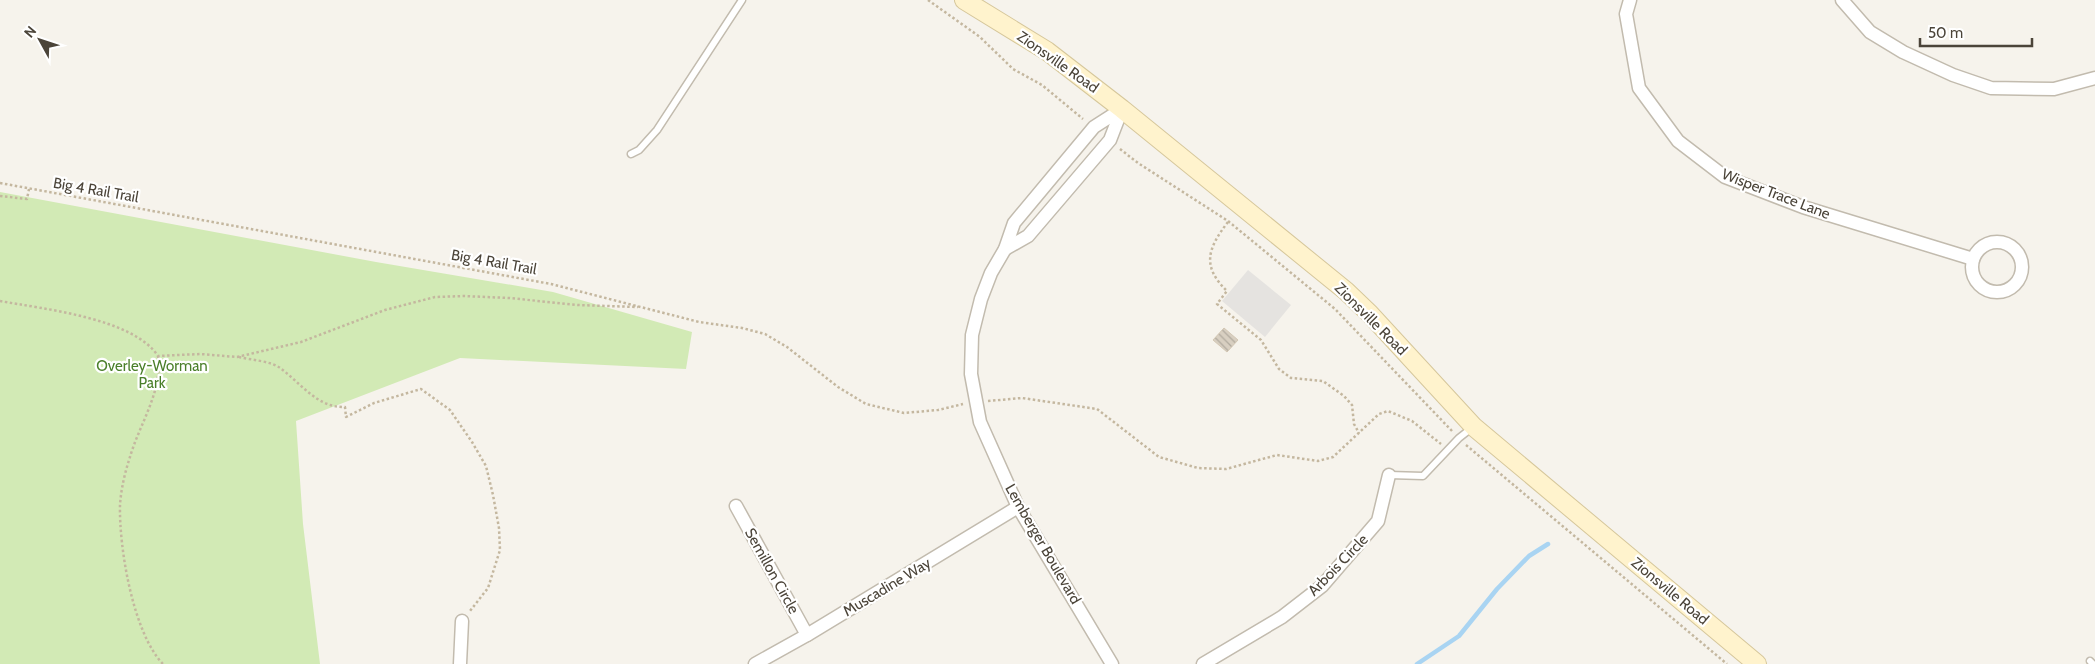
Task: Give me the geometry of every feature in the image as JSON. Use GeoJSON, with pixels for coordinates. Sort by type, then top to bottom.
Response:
{"type":"FeatureCollection","features":[{"type":"Feature","properties":{"kind":"main road","name":"Zionsville Road"},"geometry":{"type":"LineString","coordinates":[[964,0],[1047,51],[1122,109],[1346,291],[1370,314],[1474,427],[1757,664]]}},
{"type":"Feature","properties":{"kind":"street","name":"Wisper Trace Lane"},"geometry":{"type":"LineString","coordinates":[[1630,0],[1626,14],[1639,88],[1678,141],[1724,177],[1804,207],[1973,259]]}},
{"type":"Feature","properties":{"kind":"street"},"geometry":{"type":"LineString","coordinates":[[1842,0],[1870,32],[1903,52],[1953,75],[1991,88],[2054,89],[2095,78]]}},
{"type":"Feature","properties":{"kind":"street","name":"Lemberger Boulevard"},"geometry":{"type":"LineString","coordinates":[[1112,664],[1018,507],[980,422],[971,374],[972,334],[981,299],[991,273],[1005,249],[1014,223],[1094,127],[1122,109]]}},
{"type":"Feature","properties":{"kind":"street"},"geometry":{"type":"LineString","coordinates":[[1005,249],[1028,236],[1110,140],[1122,109]]}},
{"type":"Feature","properties":{"kind":"street","name":"Arbois Circle"},"geometry":{"type":"LineString","coordinates":[[1204,664],[1282,617],[1322,586],[1378,521],[1389,475]]}},
{"type":"Feature","properties":{"kind":"street","name":"Semillon Circle"},"geometry":{"type":"LineString","coordinates":[[736,506],[807,635]]}},
{"type":"Feature","properties":{"kind":"street","name":"Muscadine Way"},"geometry":{"type":"LineString","coordinates":[[755,664],[807,635],[1018,507]]}},
{"type":"Feature","properties":{"kind":"street"},"geometry":{"type":"LineString","coordinates":[[460,664],[462,621]]}},
{"type":"Feature","properties":{"kind":"lane"},"geometry":{"type":"LineString","coordinates":[[631,154],[639,150],[657,130],[742,0]]}},
{"type":"Feature","properties":{"kind":"lane"},"geometry":{"type":"LineString","coordinates":[[1389,475],[1423,476],[1474,427]]}},
{"type":"Feature","properties":{"kind":"path"},"geometry":{"type":"LineString","coordinates":[[928,0],[980,37],[1013,69],[1042,85],[1077,113]]}},
{"type":"Feature","properties":{"kind":"path"},"geometry":{"type":"LineString","coordinates":[[1128,155],[1244,234]]}},
{"type":"Feature","properties":{"kind":"path","name":"Big 4 Rail Trail"},"geometry":{"type":"LineString","coordinates":[[0,183],[551,284],[699,322],[742,328],[765,334],[787,346],[838,388],[866,404],[904,413],[938,410],[962,405]]}},
{"type":"Feature","properties":{"kind":"path"},"geometry":{"type":"LineString","coordinates":[[0,196],[27,199],[29,189]]}},
{"type":"Feature","properties":{"kind":"path"},"geometry":{"type":"LineString","coordinates":[[1228,222],[1215,239],[1211,251],[1210,264],[1212,275],[1227,292],[1217,304],[1261,340],[1279,369],[1291,378],[1323,381],[1344,396],[1352,404],[1354,424],[1359,433]]}},
{"type":"Feature","properties":{"kind":"path"},"geometry":{"type":"LineString","coordinates":[[237,357],[301,342],[385,310],[436,297],[500,297],[578,305],[643,308]]}},
{"type":"Feature","properties":{"kind":"path"},"geometry":{"type":"LineString","coordinates":[[0,301],[108,324],[129,331],[145,341],[158,356],[160,369],[156,387],[130,456],[120,504],[125,564],[134,604],[145,635],[163,664]]}},
{"type":"Feature","properties":{"kind":"path"},"geometry":{"type":"LineString","coordinates":[[158,356],[200,354],[237,357],[279,366],[302,388],[331,407],[345,406],[346,417],[374,403],[422,389],[450,410],[486,466],[499,528],[500,550],[488,588],[462,621]]}},
{"type":"Feature","properties":{"kind":"path"},"geometry":{"type":"LineString","coordinates":[[990,400],[1022,398],[1096,409],[1134,440],[1159,457],[1198,468],[1226,469],[1276,455],[1318,461],[1333,457],[1379,414],[1388,411],[1412,421],[1448,450]]}},
{"type":"Feature","properties":{"kind":"green space","name":"Overley-Worman Park"},"geometry":{"type":"Polygon","coordinates":[[[0,192],[376,262],[553,292],[692,332],[686,369],[460,358],[296,421],[303,524],[320,664],[0,664],[0,192]]]}},
{"type":"Feature","properties":{"kind":"shaded area"},"geometry":{"type":"Polygon","coordinates":[[[1248,270],[1291,305],[1265,337],[1222,301],[1248,270]]]}},
{"type":"Feature","properties":{"kind":"building"},"geometry":{"type":"Polygon","coordinates":[[[1224,328],[1238,340],[1227,352],[1213,340],[1224,328]]]}},
{"type":"Feature","properties":{"kind":"waterway"},"geometry":{"type":"LineString","coordinates":[[1417,664],[1459,636],[1497,589],[1529,556],[1548,544]]}}]}
